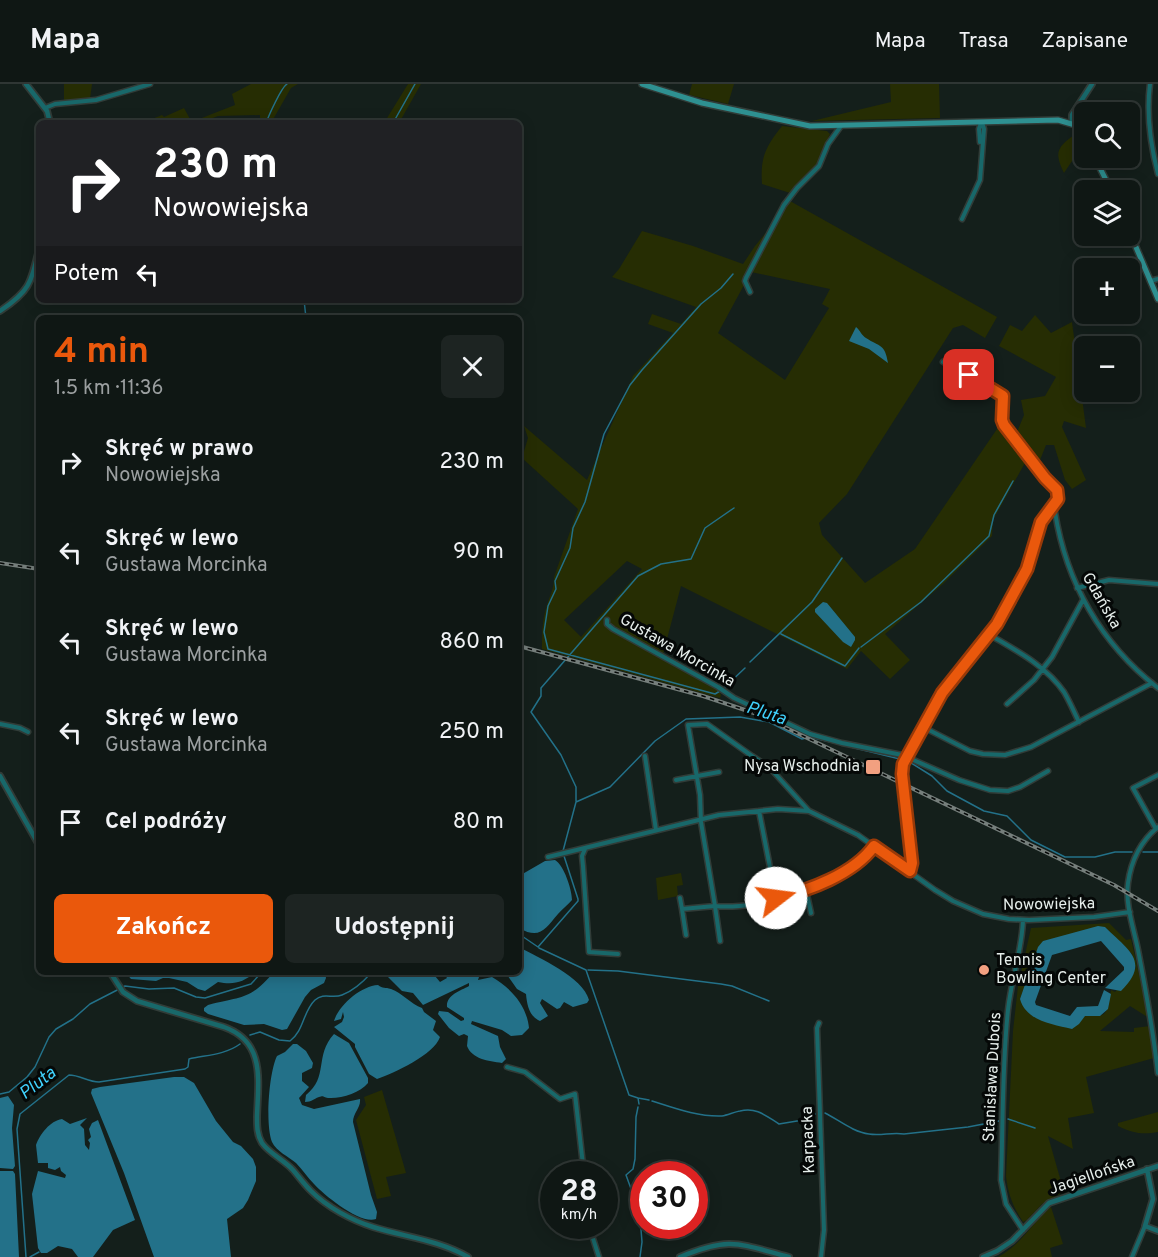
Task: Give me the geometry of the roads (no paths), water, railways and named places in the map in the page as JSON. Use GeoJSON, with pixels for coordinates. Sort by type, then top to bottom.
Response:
{"type":"FeatureCollection","features":[{"type":"Feature","properties":{"kind":"main road"},"geometry":{"type":"LineString","coordinates":[[642,84],[694,101],[800,125],[1064,120],[1072,123]]}},
{"type":"Feature","properties":{"kind":"main road"},"geometry":{"type":"LineString","coordinates":[[1135,246],[1158,299]]}},
{"type":"Feature","properties":{"kind":"street"},"geometry":{"type":"LineString","coordinates":[[26,84],[45,108],[49,120]]}},
{"type":"Feature","properties":{"kind":"street"},"geometry":{"type":"LineString","coordinates":[[45,108],[55,104],[96,100],[150,84]]}},
{"type":"Feature","properties":{"kind":"street"},"geometry":{"type":"LineString","coordinates":[[1081,102],[1092,84]]}},
{"type":"Feature","properties":{"kind":"street"},"geometry":{"type":"LineString","coordinates":[[1150,84],[1149,129],[1158,174]]}},
{"type":"Feature","properties":{"kind":"street"},"geometry":{"type":"LineString","coordinates":[[1064,120],[1074,115]]}},
{"type":"Feature","properties":{"kind":"street"},"geometry":{"type":"LineString","coordinates":[[1072,123],[1074,118]]}},
{"type":"Feature","properties":{"kind":"street"},"geometry":{"type":"LineString","coordinates":[[962,219],[981,180],[979,129],[983,122]]}},
{"type":"Feature","properties":{"kind":"street"},"geometry":{"type":"LineString","coordinates":[[750,292],[746,286],[746,278],[775,221],[791,195],[819,166],[828,144],[841,126]]}},
{"type":"Feature","properties":{"kind":"street"},"geometry":{"type":"LineString","coordinates":[[0,311],[21,295],[29,285],[36,260]]}},
{"type":"Feature","properties":{"kind":"street"},"geometry":{"type":"LineString","coordinates":[[1150,281],[1158,279]]}},
{"type":"Feature","properties":{"kind":"street"},"geometry":{"type":"LineString","coordinates":[[910,871],[911,857],[902,774],[906,759],[942,693],[990,635],[1027,569],[1041,522],[1048,510],[1053,509],[1059,494],[1009,434],[1002,420],[1003,396],[943,362]]}},
{"type":"Feature","properties":{"kind":"street","name":"Gdańska"},"geometry":{"type":"LineString","coordinates":[[1053,509],[1060,542],[1083,600],[1119,652],[1158,688]]}},
{"type":"Feature","properties":{"kind":"street"},"geometry":{"type":"LineString","coordinates":[[1077,588],[1109,580],[1158,584]]}},
{"type":"Feature","properties":{"kind":"street"},"geometry":{"type":"LineString","coordinates":[[1007,704],[1043,669],[1062,641],[1083,600]]}},
{"type":"Feature","properties":{"kind":"street","name":"Gustawa Morcinka"},"geometry":{"type":"LineString","coordinates":[[607,620],[607,624],[613,629],[755,709],[821,738],[906,759],[959,780],[997,791],[1008,791],[1020,787],[1048,771]]}},
{"type":"Feature","properties":{"kind":"street"},"geometry":{"type":"LineString","coordinates":[[990,635],[1043,669],[1063,691],[1079,722]]}},
{"type":"Feature","properties":{"kind":"street"},"geometry":{"type":"LineString","coordinates":[[923,727],[970,751],[999,755],[1022,751],[1152,683]]}},
{"type":"Feature","properties":{"kind":"street"},"geometry":{"type":"LineString","coordinates":[[0,724],[28,732]]}},
{"type":"Feature","properties":{"kind":"street"},"geometry":{"type":"LineString","coordinates":[[720,941],[688,725],[707,724],[770,768],[809,811]]}},
{"type":"Feature","properties":{"kind":"street"},"geometry":{"type":"LineString","coordinates":[[645,756],[656,830]]}},
{"type":"Feature","properties":{"kind":"street"},"geometry":{"type":"LineString","coordinates":[[676,780],[719,772]]}},
{"type":"Feature","properties":{"kind":"street"},"geometry":{"type":"LineString","coordinates":[[1158,775],[1133,788],[1157,828],[1141,846],[1128,883],[1130,912],[1151,1015],[1158,1073]]}},
{"type":"Feature","properties":{"kind":"street"},"geometry":{"type":"LineString","coordinates":[[0,776],[36,840]]}},
{"type":"Feature","properties":{"kind":"street"},"geometry":{"type":"LineString","coordinates":[[759,810],[776,898]]}},
{"type":"Feature","properties":{"kind":"street","name":"Nowowiejska"},"geometry":{"type":"LineString","coordinates":[[548,857],[702,819],[759,810],[809,811],[874,846],[935,890],[970,910],[998,918],[1023,920],[1094,917],[1130,912]]}},
{"type":"Feature","properties":{"kind":"street"},"geometry":{"type":"LineString","coordinates":[[682,909],[750,905],[806,890],[866,857],[874,846]]}},
{"type":"Feature","properties":{"kind":"street"},"geometry":{"type":"LineString","coordinates":[[586,848],[582,856],[589,952],[618,954]]}},
{"type":"Feature","properties":{"kind":"street"},"geometry":{"type":"LineString","coordinates":[[806,890],[811,913]]}},
{"type":"Feature","properties":{"kind":"street"},"geometry":{"type":"LineString","coordinates":[[680,898],[686,935]]}},
{"type":"Feature","properties":{"kind":"street","name":"Stanisława Dubois"},"geometry":{"type":"LineString","coordinates":[[1023,920],[1021,944],[1008,1011],[1001,1180],[1006,1204],[1023,1231]]}},
{"type":"Feature","properties":{"kind":"street"},"geometry":{"type":"LineString","coordinates":[[112,975],[121,989],[141,1003],[224,1027],[245,1039],[253,1050],[257,1063],[257,1124],[260,1139],[266,1148],[287,1165],[321,1200],[361,1223],[444,1245],[468,1257]]}},
{"type":"Feature","properties":{"kind":"street","name":"Karpacka"},"geometry":{"type":"LineString","coordinates":[[819,1023],[817,1028],[824,1230],[821,1257]]}},
{"type":"Feature","properties":{"kind":"street"},"geometry":{"type":"LineString","coordinates":[[507,1067],[525,1072],[560,1099],[574,1094],[582,1161]]}},
{"type":"Feature","properties":{"kind":"street","name":"Jagiellońska"},"geometry":{"type":"LineString","coordinates":[[983,1257],[1005,1247],[1052,1201],[1158,1167]]}},
{"type":"Feature","properties":{"kind":"street"},"geometry":{"type":"LineString","coordinates":[[1131,1257],[1145,1226],[1153,1199],[1147,1169]]}},
{"type":"Feature","properties":{"kind":"street"},"geometry":{"type":"LineString","coordinates":[[1145,1226],[1158,1231]]}},
{"type":"Feature","properties":{"kind":"street"},"geometry":{"type":"LineString","coordinates":[[593,1239],[599,1257]]}},
{"type":"Feature","properties":{"kind":"street"},"geometry":{"type":"LineString","coordinates":[[680,1257],[708,1246],[736,1243],[789,1257]]}},
{"type":"Feature","properties":{"kind":"water"},"geometry":{"type":"Polygon","coordinates":[[[856,327],[865,337],[883,349],[888,363],[869,349],[849,341],[856,327]]]}},
{"type":"Feature","properties":{"kind":"water"},"geometry":{"type":"Polygon","coordinates":[[[823,602],[827,603],[855,637],[851,647],[843,642],[815,612],[815,609],[823,602]]]}},
{"type":"Feature","properties":{"kind":"water"},"geometry":{"type":"Polygon","coordinates":[[[555,860],[561,867],[571,890],[572,900],[542,931],[532,933],[522,929],[522,874],[545,861],[555,860]]]}},
{"type":"Feature","properties":{"kind":"water"},"geometry":{"type":"Polygon","coordinates":[[[1098,926],[1105,927],[1133,956],[1135,964],[1130,981],[1121,991],[1105,988],[1124,970],[1124,967],[1101,941],[1052,955],[1035,1002],[1036,1005],[1070,1016],[1077,1007],[1098,1006],[1104,990],[1111,994],[1108,1009],[1100,1016],[1085,1016],[1072,1029],[1034,1017],[1023,1006],[1020,999],[1038,947],[1043,941],[1098,926]]]}},
{"type":"Feature","properties":{"kind":"water"},"geometry":{"type":"Polygon","coordinates":[[[522,949],[569,976],[585,992],[589,1000],[587,1003],[573,1007],[564,1002],[557,1009],[542,999],[540,1003],[548,1016],[540,1021],[529,1010],[526,994],[517,989],[507,975],[522,975],[522,949]]]}},
{"type":"Feature","properties":{"kind":"water"},"geometry":{"type":"Polygon","coordinates":[[[128,975],[251,975],[238,982],[218,982],[205,991],[187,982],[169,978],[156,981],[131,979],[128,975]]]}},
{"type":"Feature","properties":{"kind":"water"},"geometry":{"type":"Polygon","coordinates":[[[271,975],[326,975],[326,978],[324,983],[311,990],[305,997],[287,1029],[282,1030],[264,1024],[244,1025],[204,1011],[208,1005],[251,993],[271,975]]]}},
{"type":"Feature","properties":{"kind":"water"},"geometry":{"type":"Polygon","coordinates":[[[388,975],[436,975],[440,982],[447,978],[445,975],[483,975],[478,980],[492,977],[517,998],[525,1012],[529,1028],[522,1035],[511,1036],[502,1030],[472,1021],[471,1024],[498,1036],[506,1059],[502,1063],[481,1059],[469,1050],[468,1036],[464,1034],[459,1036],[438,1014],[439,1011],[448,1012],[461,1021],[464,1020],[447,1007],[447,1003],[454,994],[469,986],[469,983],[423,1005],[413,993],[402,991],[388,975]]]}},
{"type":"Feature","properties":{"kind":"water"},"geometry":{"type":"Polygon","coordinates":[[[378,985],[395,991],[422,1008],[436,1021],[433,1030],[440,1037],[422,1057],[377,1079],[369,1074],[355,1044],[334,1027],[342,1022],[343,1012],[341,1019],[334,1021],[352,997],[371,986],[378,985]]]}},
{"type":"Feature","properties":{"kind":"water"},"geometry":{"type":"Polygon","coordinates":[[[334,1034],[349,1043],[368,1078],[368,1083],[360,1090],[344,1096],[328,1098],[322,1096],[305,1102],[306,1095],[313,1088],[320,1074],[324,1050],[334,1034]]]}},
{"type":"Feature","properties":{"kind":"water"},"geometry":{"type":"Polygon","coordinates":[[[293,1044],[297,1044],[306,1051],[313,1063],[312,1068],[302,1073],[302,1081],[309,1087],[299,1098],[302,1105],[314,1109],[360,1099],[353,1122],[377,1212],[376,1219],[362,1218],[334,1202],[272,1142],[268,1112],[274,1064],[277,1056],[293,1044]]]}},
{"type":"Feature","properties":{"kind":"water"},"geometry":{"type":"Polygon","coordinates":[[[184,1077],[194,1083],[216,1121],[233,1142],[241,1146],[253,1159],[256,1167],[256,1181],[248,1200],[243,1208],[227,1219],[231,1257],[154,1257],[124,1173],[91,1093],[92,1089],[100,1087],[184,1077]]]}},
{"type":"Feature","properties":{"kind":"water"},"geometry":{"type":"Polygon","coordinates":[[[8,1096],[14,1105],[12,1128],[15,1166],[13,1169],[0,1168],[0,1098],[8,1096]]]}},
{"type":"Feature","properties":{"kind":"water"},"geometry":{"type":"Polygon","coordinates":[[[87,1118],[80,1125],[84,1129],[85,1145],[89,1150],[88,1140],[91,1137],[89,1129],[92,1123],[98,1120],[135,1220],[113,1230],[93,1257],[78,1257],[72,1249],[58,1246],[47,1253],[41,1253],[38,1248],[32,1194],[38,1171],[65,1178],[66,1175],[60,1167],[55,1170],[48,1168],[48,1163],[38,1163],[36,1145],[43,1132],[53,1122],[62,1119],[70,1124],[87,1118]]]}},
{"type":"Feature","properties":{"kind":"water"},"geometry":{"type":"Polygon","coordinates":[[[0,1171],[13,1171],[15,1174],[19,1257],[0,1257],[0,1171]]]}},
{"type":"Feature","properties":{"kind":"waterway"},"geometry":{"type":"LineString","coordinates":[[267,120],[287,84]]}},
{"type":"Feature","properties":{"kind":"waterway"},"geometry":{"type":"LineString","coordinates":[[395,120],[415,84]]}},
{"type":"Feature","properties":{"kind":"waterway"},"geometry":{"type":"LineString","coordinates":[[720,691],[715,694],[548,649],[544,632],[548,606],[556,589],[555,581],[570,548],[573,528],[585,502],[604,434],[630,385],[642,370],[701,304],[721,288],[733,274]]}},
{"type":"Feature","properties":{"kind":"waterway"},"geometry":{"type":"LineString","coordinates":[[304,303],[306,315]]}},
{"type":"Feature","properties":{"kind":"waterway"},"geometry":{"type":"LineString","coordinates":[[861,647],[921,602],[989,536],[994,515],[1013,481]]}},
{"type":"Feature","properties":{"kind":"waterway"},"geometry":{"type":"LineString","coordinates":[[576,801],[576,787],[561,755],[531,712],[541,696],[541,688],[638,576],[661,564],[691,559],[705,528],[734,508]]}},
{"type":"Feature","properties":{"kind":"waterway"},"geometry":{"type":"LineString","coordinates":[[750,662],[812,602],[842,558]]}},
{"type":"Feature","properties":{"kind":"waterway"},"geometry":{"type":"LineString","coordinates":[[781,634],[845,666],[859,648]]}},
{"type":"Feature","properties":{"kind":"waterway"},"geometry":{"type":"LineString","coordinates":[[725,687],[745,668]]}},
{"type":"Feature","properties":{"kind":"waterway","name":"Pluta"},"geometry":{"type":"LineString","coordinates":[[563,851],[576,802],[610,787],[655,741],[686,719],[740,717],[769,722],[802,739],[810,737],[908,761],[932,776],[947,791],[984,811],[1007,816],[1031,840],[1065,857],[1095,857],[1115,852],[1132,852]]}},
{"type":"Feature","properties":{"kind":"waterway","name":"Pluta"},"geometry":{"type":"LineString","coordinates":[[1143,852],[1158,852]]}},
{"type":"Feature","properties":{"kind":"waterway","name":"Pluta"},"geometry":{"type":"LineString","coordinates":[[522,936],[538,947],[578,901],[564,856]]}},
{"type":"Feature","properties":{"kind":"waterway"},"geometry":{"type":"LineString","coordinates":[[539,948],[586,970],[629,1095],[638,1098],[639,1104]]}},
{"type":"Feature","properties":{"kind":"waterway"},"geometry":{"type":"LineString","coordinates":[[588,970],[618,971],[721,984],[769,1001]]}},
{"type":"Feature","properties":{"kind":"waterway"},"geometry":{"type":"LineString","coordinates":[[0,1094],[9,1092],[27,1077],[35,1067],[49,1037],[56,1029],[73,1019],[90,1004],[125,986],[149,989],[174,988],[196,997],[205,998],[251,984],[259,975]]}},
{"type":"Feature","properties":{"kind":"waterway","name":"Pluta"},"geometry":{"type":"LineString","coordinates":[[250,1035],[260,1032],[279,1040],[290,1041],[295,1037],[315,1000],[322,996],[338,996],[346,993],[369,975]]}},
{"type":"Feature","properties":{"kind":"waterway","name":"Pluta"},"geometry":{"type":"LineString","coordinates":[[26,1257],[17,1129],[20,1114],[69,1075],[99,1082],[185,1069],[188,1067],[189,1059],[222,1053],[240,1044]]}},
{"type":"Feature","properties":{"kind":"waterway"},"geometry":{"type":"LineString","coordinates":[[638,1098],[649,1100]]}},
{"type":"Feature","properties":{"kind":"waterway"},"geometry":{"type":"LineString","coordinates":[[652,1101],[686,1112],[713,1116],[751,1110],[779,1124],[803,1120],[815,1114]]}},
{"type":"Feature","properties":{"kind":"waterway"},"geometry":{"type":"LineString","coordinates":[[638,1107],[635,1159],[633,1169],[626,1175],[639,1204],[642,1242],[640,1257]]}},
{"type":"Feature","properties":{"kind":"waterway"},"geometry":{"type":"LineString","coordinates":[[825,1113],[857,1131],[873,1134],[904,1134],[999,1121]]}},
{"type":"Feature","properties":{"kind":"waterway"},"geometry":{"type":"LineString","coordinates":[[1008,1119],[1035,1128]]}},
{"type":"Feature","properties":{"kind":"waterway"},"geometry":{"type":"LineString","coordinates":[[30,1257],[39,1252]]}},
{"type":"Feature","properties":{"kind":"railway"},"geometry":{"type":"LineString","coordinates":[[0,563],[36,569]]}},
{"type":"Feature","properties":{"kind":"railway"},"geometry":{"type":"LineString","coordinates":[[522,647],[703,696],[757,714],[1114,885],[1158,911]]}},
{"type":"Feature","properties":{"kind":"place","name":"Nysa Wschodnia"},"geometry":{"type":"Point","coordinates":[873,767]}},
{"type":"Feature","properties":{"kind":"place","name":"Tennis Bowling Center"},"geometry":{"type":"Point","coordinates":[984,970]}}]}
